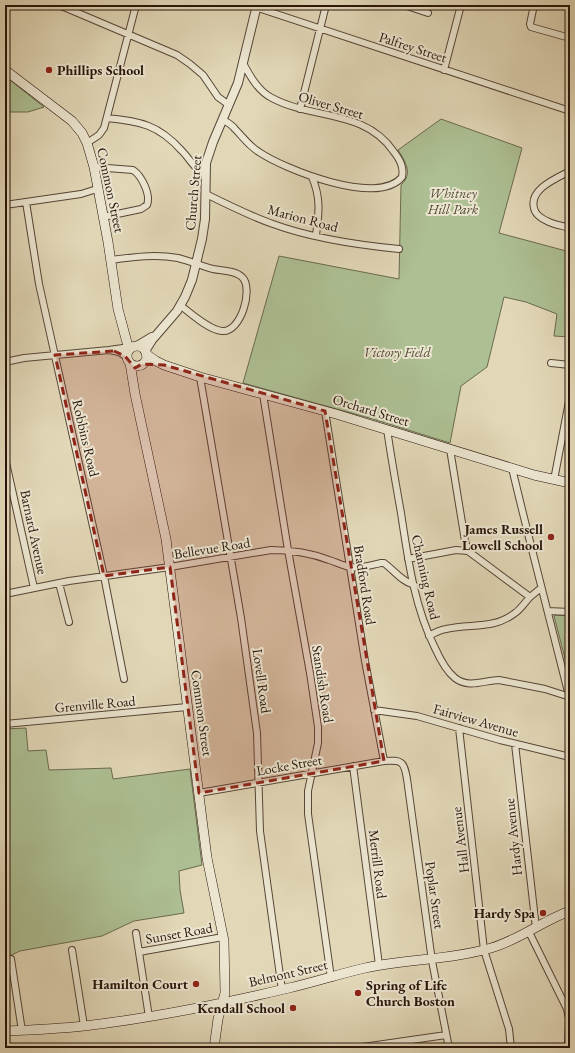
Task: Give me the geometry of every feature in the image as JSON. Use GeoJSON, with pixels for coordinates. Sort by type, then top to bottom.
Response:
{"type":"FeatureCollection","features":[{"type":"Feature","properties":{"kind":"main road","name":"Common Street"},"geometry":{"type":"LineString","coordinates":[[5,70],[72,121],[82,133],[87,143],[94,167],[111,260],[118,309],[124,329],[135,352],[133,383],[163,525],[170,567],[208,868],[223,937],[225,993],[217,1024],[214,1048]]}},
{"type":"Feature","properties":{"kind":"main road","name":"Orchard Street"},"geometry":{"type":"LineString","coordinates":[[164,365],[136,365],[135,352],[164,365],[200,377],[325,411],[512,468],[570,483]]}},
{"type":"Feature","properties":{"kind":"main road"},"geometry":{"type":"LineString","coordinates":[[133,383],[141,364]]}},
{"type":"Feature","properties":{"kind":"main road","name":"Belmont Street"},"geometry":{"type":"LineString","coordinates":[[5,1031],[84,1026],[149,1017],[282,990],[361,969],[484,950],[507,942],[552,918],[570,911]]}},
{"type":"Feature","properties":{"kind":"street"},"geometry":{"type":"LineString","coordinates":[[59,5],[177,55],[203,75],[218,97],[229,105]]}},
{"type":"Feature","properties":{"kind":"street"},"geometry":{"type":"LineString","coordinates":[[87,143],[102,132],[107,118],[136,5]]}},
{"type":"Feature","properties":{"kind":"street"},"geometry":{"type":"LineString","coordinates":[[300,108],[326,5]]}},
{"type":"Feature","properties":{"kind":"street"},"geometry":{"type":"LineString","coordinates":[[404,5],[428,13]]}},
{"type":"Feature","properties":{"kind":"street"},"geometry":{"type":"LineString","coordinates":[[444,70],[461,5]]}},
{"type":"Feature","properties":{"kind":"street"},"geometry":{"type":"LineString","coordinates":[[534,5],[531,17],[531,27],[570,38]]}},
{"type":"Feature","properties":{"kind":"street","name":"Palfrey Street"},"geometry":{"type":"LineString","coordinates":[[254,6],[570,111]]}},
{"type":"Feature","properties":{"kind":"street","name":"Church Street"},"geometry":{"type":"LineString","coordinates":[[135,352],[148,345],[172,318],[189,288],[204,229],[206,164],[210,150],[238,83],[254,6]]}},
{"type":"Feature","properties":{"kind":"street","name":"Oliver Street"},"geometry":{"type":"LineString","coordinates":[[243,63],[255,83],[265,94],[278,101],[300,108],[351,120],[375,132],[388,143],[398,157],[402,167],[402,177],[397,182],[389,186],[375,188],[349,186],[312,177]]}},
{"type":"Feature","properties":{"kind":"street"},"geometry":{"type":"LineString","coordinates":[[107,118],[139,122],[158,130],[171,140],[205,176]]}},
{"type":"Feature","properties":{"kind":"street"},"geometry":{"type":"LineString","coordinates":[[223,120],[235,128],[246,142],[259,152],[275,162],[312,177],[317,189],[319,204],[316,235]]}},
{"type":"Feature","properties":{"kind":"street"},"geometry":{"type":"LineString","coordinates":[[94,167],[133,170],[141,178],[149,199],[147,205],[141,209],[103,217]]}},
{"type":"Feature","properties":{"kind":"street"},"geometry":{"type":"LineString","coordinates":[[570,171],[544,186],[533,199],[533,204],[537,214],[542,219],[550,223],[570,228]]}},
{"type":"Feature","properties":{"kind":"street"},"geometry":{"type":"LineString","coordinates":[[5,205],[81,194],[97,189]]}},
{"type":"Feature","properties":{"kind":"street","name":"Marion Road"},"geometry":{"type":"LineString","coordinates":[[206,194],[236,210],[273,224],[369,246],[398,249]]}},
{"type":"Feature","properties":{"kind":"street","name":"Robbins Road"},"geometry":{"type":"LineString","coordinates":[[26,202],[38,279],[104,576],[124,679]]}},
{"type":"Feature","properties":{"kind":"street"},"geometry":{"type":"LineString","coordinates":[[111,260],[150,255],[170,257],[215,269],[234,272],[242,276],[247,288],[240,319],[232,329],[225,331],[217,330],[204,323],[180,305]]}},
{"type":"Feature","properties":{"kind":"street"},"geometry":{"type":"LineString","coordinates":[[5,362],[24,358],[123,348],[135,352]]}},
{"type":"Feature","properties":{"kind":"street"},"geometry":{"type":"LineString","coordinates":[[551,363],[570,365]]}},
{"type":"Feature","properties":{"kind":"street","name":"Lovell Road"},"geometry":{"type":"LineString","coordinates":[[200,377],[241,618],[258,733],[260,830],[282,990]]}},
{"type":"Feature","properties":{"kind":"street","name":"Standish Road"},"geometry":{"type":"LineString","coordinates":[[263,394],[318,727],[318,743],[308,791],[308,814],[331,978]]}},
{"type":"Feature","properties":{"kind":"street"},"geometry":{"type":"LineString","coordinates":[[554,480],[568,422],[570,396]]}},
{"type":"Feature","properties":{"kind":"street","name":"Bradford Road"},"geometry":{"type":"LineString","coordinates":[[325,411],[374,710],[384,761]]}},
{"type":"Feature","properties":{"kind":"street","name":"Channing Road"},"geometry":{"type":"LineString","coordinates":[[387,430],[408,559],[422,617],[429,636],[448,670],[456,679],[466,683],[477,684],[492,680],[499,680],[545,689],[569,696]]}},
{"type":"Feature","properties":{"kind":"street"},"geometry":{"type":"LineString","coordinates":[[450,449],[465,541],[468,551]]}},
{"type":"Feature","properties":{"kind":"street","name":"Barnard Avenue"},"geometry":{"type":"LineString","coordinates":[[5,458],[34,588]]}},
{"type":"Feature","properties":{"kind":"street"},"geometry":{"type":"LineString","coordinates":[[512,468],[569,696]]}},
{"type":"Feature","properties":{"kind":"street","name":"Bellevue Road"},"geometry":{"type":"LineString","coordinates":[[5,594],[59,583],[170,567],[271,550],[288,550],[328,559],[350,567],[359,568],[381,563],[407,583],[414,585]]}},
{"type":"Feature","properties":{"kind":"street"},"geometry":{"type":"LineString","coordinates":[[408,559],[449,551],[468,551],[530,597]]}},
{"type":"Feature","properties":{"kind":"street"},"geometry":{"type":"LineString","coordinates":[[59,583],[69,622]]}},
{"type":"Feature","properties":{"kind":"street"},"geometry":{"type":"LineString","coordinates":[[429,636],[446,629],[485,626],[506,619],[516,612],[541,588]]}},
{"type":"Feature","properties":{"kind":"street"},"geometry":{"type":"LineString","coordinates":[[548,611],[570,612]]}},
{"type":"Feature","properties":{"kind":"street","name":"Grenville Road"},"geometry":{"type":"LineString","coordinates":[[5,724],[187,708]]}},
{"type":"Feature","properties":{"kind":"street","name":"Fairview Avenue"},"geometry":{"type":"LineString","coordinates":[[374,710],[417,716],[570,758]]}},
{"type":"Feature","properties":{"kind":"street","name":"Hall Avenue"},"geometry":{"type":"LineString","coordinates":[[459,728],[484,950],[509,1029],[511,1048]]}},
{"type":"Feature","properties":{"kind":"street","name":"Hardy Avenue"},"geometry":{"type":"LineString","coordinates":[[515,744],[532,930],[567,1009],[569,1024],[568,1048]]}},
{"type":"Feature","properties":{"kind":"street","name":"Locke Street"},"geometry":{"type":"LineString","coordinates":[[199,793],[384,761]]}},
{"type":"Feature","properties":{"kind":"street","name":"Poplar Street"},"geometry":{"type":"LineString","coordinates":[[384,761],[397,761],[402,764],[405,769],[432,959],[449,1048]]}},
{"type":"Feature","properties":{"kind":"street","name":"Merrill Road"},"geometry":{"type":"LineString","coordinates":[[353,766],[379,966]]}},
{"type":"Feature","properties":{"kind":"street"},"geometry":{"type":"LineString","coordinates":[[136,933],[149,1017]]}},
{"type":"Feature","properties":{"kind":"street","name":"Sunset Road"},"geometry":{"type":"LineString","coordinates":[[139,952],[223,937]]}},
{"type":"Feature","properties":{"kind":"street"},"geometry":{"type":"LineString","coordinates":[[72,950],[84,1026]]}},
{"type":"Feature","properties":{"kind":"street"},"geometry":{"type":"LineString","coordinates":[[11,960],[22,1030]]}},
{"type":"Feature","properties":{"kind":"street"},"geometry":{"type":"LineString","coordinates":[[356,1048],[446,1035]]}},
{"type":"Feature","properties":{"kind":"highlighted area"},"geometry":{"type":"Polygon","coordinates":[[[114,351],[125,356],[135,368],[142,364],[164,365],[325,411],[384,761],[199,793],[170,567],[104,576],[55,355],[114,351]]]}},
{"type":"Feature","properties":{"kind":"green space"},"geometry":{"type":"Polygon","coordinates":[[[5,76],[44,107],[28,112],[5,112],[5,76]]]}},
{"type":"Feature","properties":{"kind":"green space"},"geometry":{"type":"Polygon","coordinates":[[[441,119],[522,148],[499,233],[570,252],[570,337],[554,336],[557,314],[526,302],[504,297],[487,367],[461,386],[450,443],[369,418],[243,383],[279,256],[399,279],[401,185],[407,177],[407,168],[404,159],[398,150],[441,119]]]}},
{"type":"Feature","properties":{"kind":"green space"},"geometry":{"type":"Polygon","coordinates":[[[554,616],[570,616],[570,678],[554,616]]]}},
{"type":"Feature","properties":{"kind":"green space"},"geometry":{"type":"Polygon","coordinates":[[[26,728],[28,751],[46,750],[49,770],[111,768],[113,779],[190,769],[202,865],[179,871],[180,890],[184,913],[134,921],[102,936],[20,951],[5,958],[5,729],[26,728]]]}},
{"type":"Feature","properties":{"kind":"place","name":"Phillips School"},"geometry":{"type":"Point","coordinates":[49,70]}},
{"type":"Feature","properties":{"kind":"place","name":"James Russell Lowell School"},"geometry":{"type":"Point","coordinates":[551,537]}},
{"type":"Feature","properties":{"kind":"place","name":"Hardy Spa"},"geometry":{"type":"Point","coordinates":[543,913]}},
{"type":"Feature","properties":{"kind":"place","name":"Hamilton Court"},"geometry":{"type":"Point","coordinates":[196,984]}},
{"type":"Feature","properties":{"kind":"place","name":"Spring of Life Church Boston"},"geometry":{"type":"Point","coordinates":[358,993]}},
{"type":"Feature","properties":{"kind":"place","name":"Kendall School"},"geometry":{"type":"Point","coordinates":[293,1008]}},
{"type":"Feature","properties":{"kind":"park label","name":"Whitney Hill Park"},"geometry":{"type":"Point","coordinates":[453,202]}},
{"type":"Feature","properties":{"kind":"park label","name":"Victory Field"},"geometry":{"type":"Point","coordinates":[397,352]}}]}
